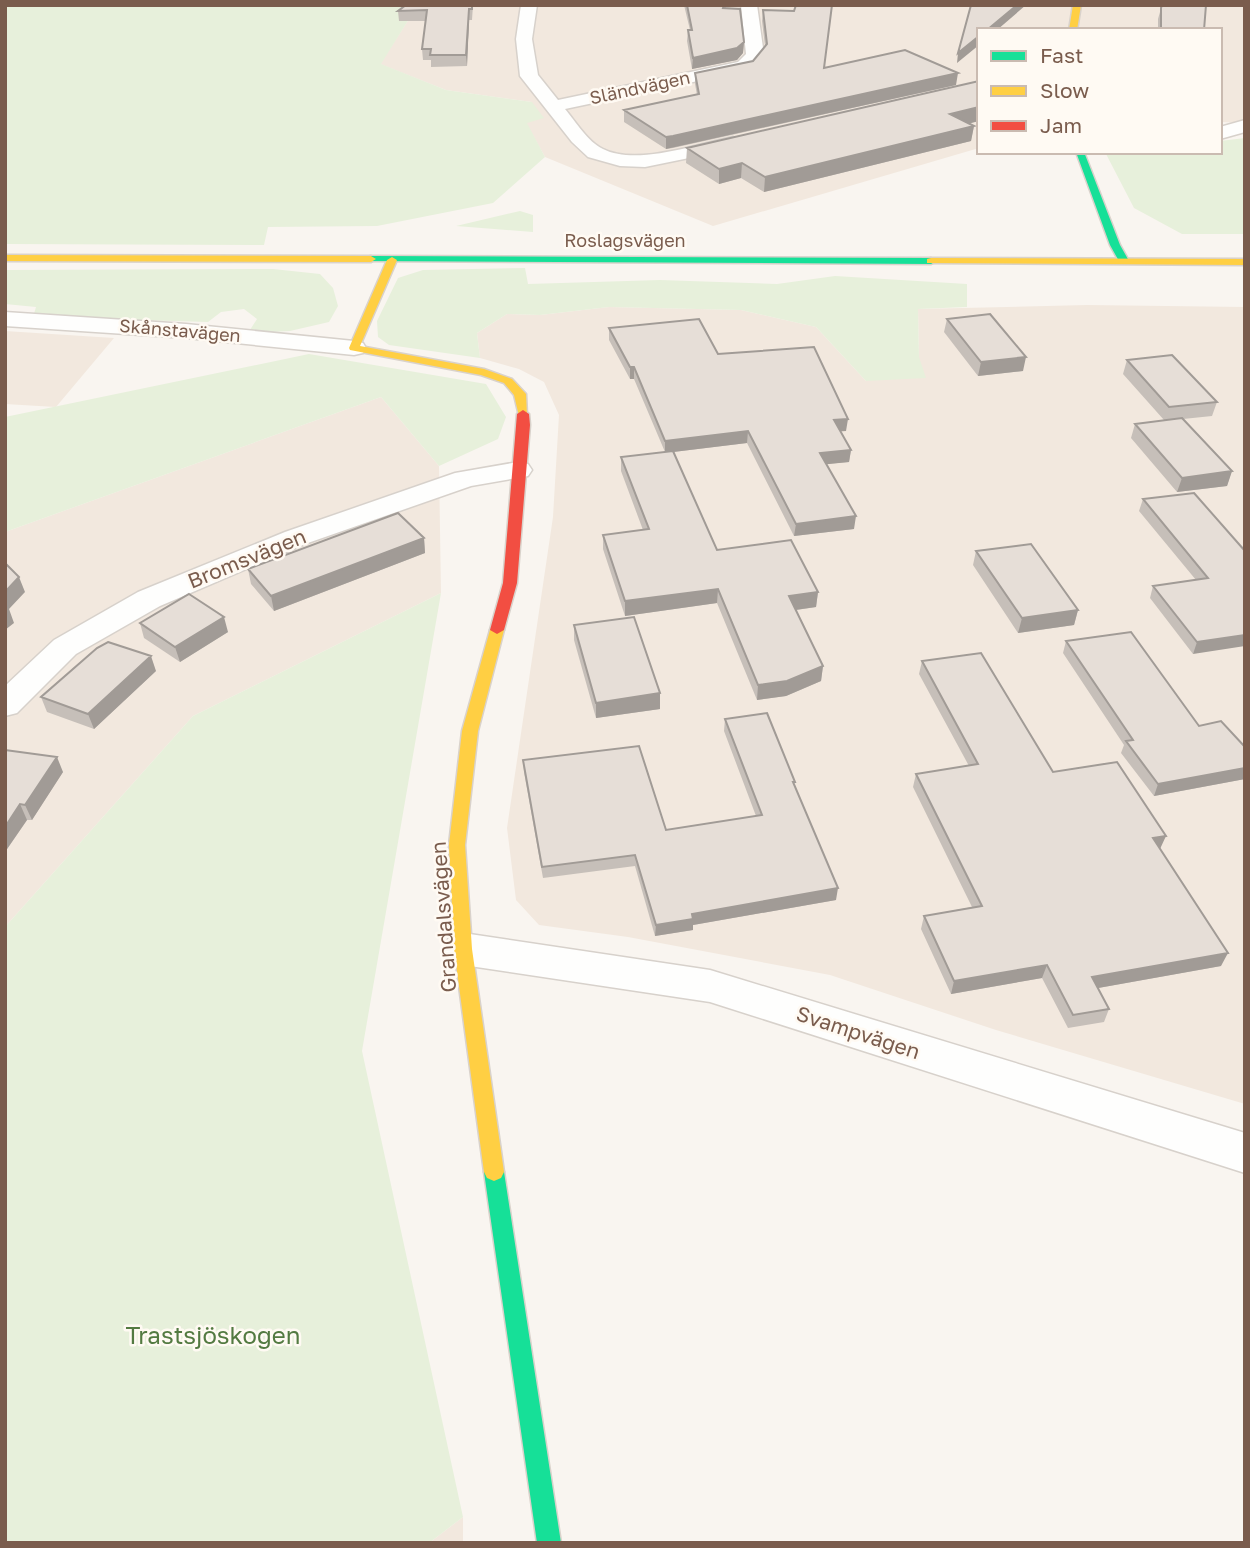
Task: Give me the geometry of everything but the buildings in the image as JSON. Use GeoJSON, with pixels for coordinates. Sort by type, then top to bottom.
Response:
{"type":"FeatureCollection","features":[{"type":"Feature","properties":{"kind":"street"},"geometry":{"type":"LineString","coordinates":[[529,5],[524,39],[526,66],[535,85],[595,153],[620,160],[659,160],[753,139]]}},
{"type":"Feature","properties":{"kind":"street","name":"Sländvägen"},"geometry":{"type":"LineString","coordinates":[[553,106],[744,66],[755,55],[749,5]]}},
{"type":"Feature","properties":{"kind":"street"},"geometry":{"type":"LineString","coordinates":[[1073,28],[1077,5]]}},
{"type":"Feature","properties":{"kind":"street"},"geometry":{"type":"LineString","coordinates":[[1222,132],[1245,126]]}},
{"type":"Feature","properties":{"kind":"street"},"geometry":{"type":"LineString","coordinates":[[1081,154],[1110,233],[1124,261]]}},
{"type":"Feature","properties":{"kind":"street","name":"Roslagsvägen"},"geometry":{"type":"LineString","coordinates":[[5,258],[1245,262]]}},
{"type":"Feature","properties":{"kind":"street"},"geometry":{"type":"LineString","coordinates":[[354,348],[391,260]]}},
{"type":"Feature","properties":{"kind":"street","name":"Skånstavägen"},"geometry":{"type":"LineString","coordinates":[[5,319],[186,331],[354,348]]}},
{"type":"Feature","properties":{"kind":"street","name":"Grandalsvägen"},"geometry":{"type":"LineString","coordinates":[[354,348],[485,372],[508,381],[520,394],[524,425],[510,583],[470,731],[457,845],[463,949],[507,1270],[549,1543]]}},
{"type":"Feature","properties":{"kind":"street","name":"Bromsvägen"},"geometry":{"type":"LineString","coordinates":[[5,705],[65,647],[149,599],[295,538],[465,480],[518,470]]}},
{"type":"Feature","properties":{"kind":"street","name":"Svampvägen"},"geometry":{"type":"LineString","coordinates":[[463,949],[710,986],[1245,1153]]}},
{"type":"Feature","properties":{"kind":"shaded area"},"geometry":{"type":"Polygon","coordinates":[[[423,5],[1245,5],[1245,123],[1222,122],[1222,28],[977,28],[977,149],[713,226],[545,157],[526,123],[532,102],[446,90],[380,64],[409,19],[423,5]]]}},
{"type":"Feature","properties":{"kind":"shaded area"},"geometry":{"type":"Polygon","coordinates":[[[1087,305],[1245,307],[1245,1104],[996,1030],[830,975],[628,937],[539,925],[516,900],[507,828],[553,517],[559,415],[544,382],[519,369],[480,358],[477,333],[507,314],[540,315],[609,307],[741,310],[816,327],[866,381],[919,357],[918,309],[1087,305]]]}},
{"type":"Feature","properties":{"kind":"shaded area"},"geometry":{"type":"Polygon","coordinates":[[[5,331],[114,338],[56,407],[5,404],[5,331]]]}},
{"type":"Feature","properties":{"kind":"shaded area"},"geometry":{"type":"Polygon","coordinates":[[[381,397],[439,466],[441,593],[193,716],[5,927],[5,532],[381,397]]]}},
{"type":"Feature","properties":{"kind":"shaded area"},"geometry":{"type":"Polygon","coordinates":[[[463,1517],[463,1543],[429,1543],[463,1517]]]}},
{"type":"Feature","properties":{"kind":"green space"},"geometry":{"type":"Polygon","coordinates":[[[5,5],[400,5],[409,19],[381,64],[446,90],[532,102],[544,118],[527,123],[545,157],[493,203],[377,226],[268,227],[264,245],[5,244],[5,5]]]}},
{"type":"Feature","properties":{"kind":"green space"},"geometry":{"type":"Polygon","coordinates":[[[1245,138],[1245,234],[1182,234],[1134,208],[1106,154],[1222,154],[1222,141],[1245,138]]]}},
{"type":"Feature","properties":{"kind":"green space"},"geometry":{"type":"Polygon","coordinates":[[[520,211],[533,215],[533,232],[456,226],[520,211]]]}},
{"type":"Feature","properties":{"kind":"green space"},"geometry":{"type":"Polygon","coordinates":[[[525,268],[528,284],[660,280],[777,284],[835,276],[967,284],[967,307],[918,309],[919,357],[926,378],[866,381],[816,327],[741,310],[609,307],[540,315],[507,314],[477,333],[480,358],[389,345],[378,337],[377,321],[398,278],[423,270],[525,268]]]}},
{"type":"Feature","properties":{"kind":"green space"},"geometry":{"type":"Polygon","coordinates":[[[273,269],[320,274],[333,288],[338,306],[329,322],[290,331],[248,333],[257,319],[244,309],[221,312],[208,322],[33,317],[36,307],[5,304],[5,270],[273,269]]]}},
{"type":"Feature","properties":{"kind":"green space"},"geometry":{"type":"Polygon","coordinates":[[[309,354],[486,384],[506,417],[498,439],[439,466],[381,397],[5,532],[5,417],[309,354]]]}},
{"type":"Feature","properties":{"kind":"green space","name":"Trastsjöskogen"},"geometry":{"type":"Polygon","coordinates":[[[441,593],[362,1051],[463,1517],[429,1543],[5,1543],[5,927],[193,716],[441,593]]]}},
{"type":"Feature","properties":{"kind":"traffic: fast"},"geometry":{"type":"LineString","coordinates":[[1081,154],[1115,245],[1124,261]]}},
{"type":"Feature","properties":{"kind":"traffic: fast"},"geometry":{"type":"LineString","coordinates":[[371,259],[931,261]]}},
{"type":"Feature","properties":{"kind":"traffic: fast"},"geometry":{"type":"LineString","coordinates":[[494,1172],[549,1543]]}},
{"type":"Feature","properties":{"kind":"traffic: slow"},"geometry":{"type":"LineString","coordinates":[[1073,28],[1077,5]]}},
{"type":"Feature","properties":{"kind":"traffic: slow"},"geometry":{"type":"LineString","coordinates":[[5,258],[371,259]]}},
{"type":"Feature","properties":{"kind":"traffic: slow"},"geometry":{"type":"LineString","coordinates":[[392,260],[354,348],[484,372],[508,381],[520,394],[523,414]]}},
{"type":"Feature","properties":{"kind":"traffic: slow"},"geometry":{"type":"LineString","coordinates":[[931,261],[1245,262]]}},
{"type":"Feature","properties":{"kind":"traffic: slow"},"geometry":{"type":"LineString","coordinates":[[494,1172],[463,949],[457,845],[470,731],[497,630]]}},
{"type":"Feature","properties":{"kind":"traffic: jam"},"geometry":{"type":"LineString","coordinates":[[497,630],[510,583],[523,414]]}}]}
